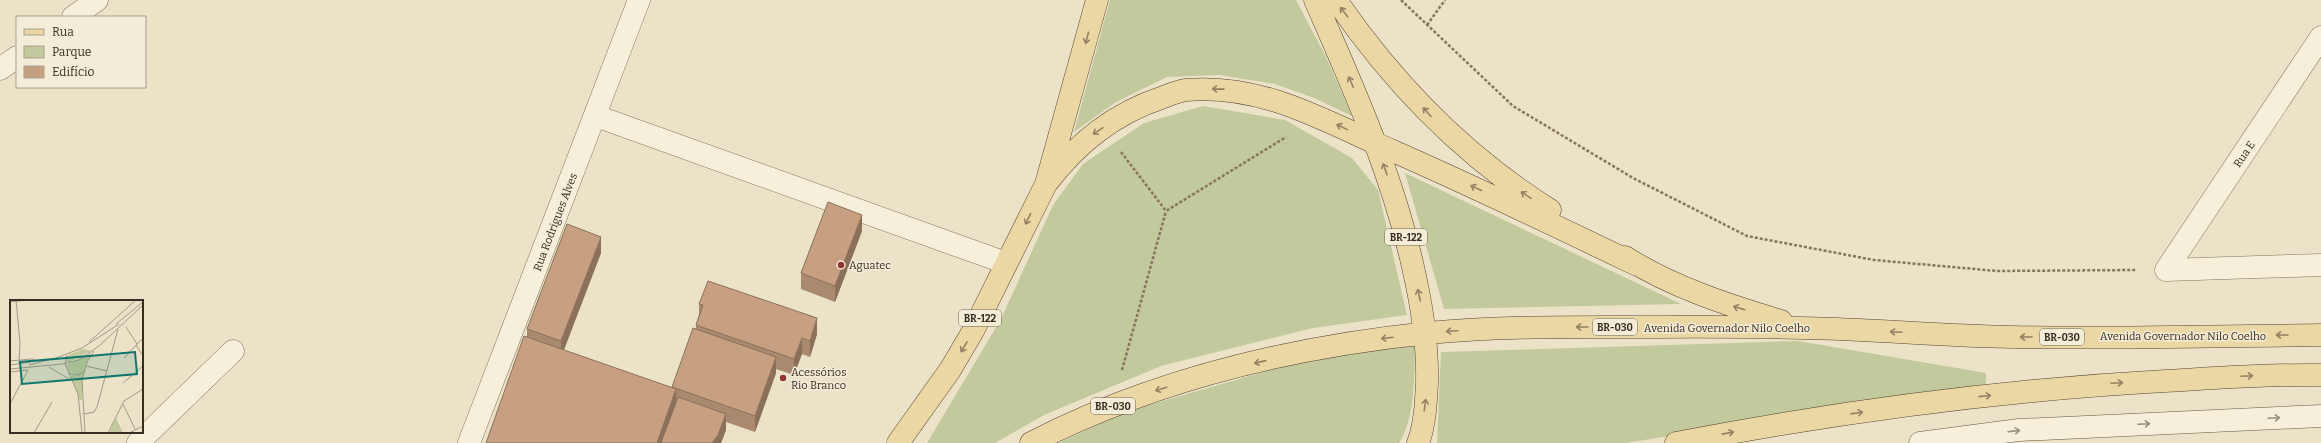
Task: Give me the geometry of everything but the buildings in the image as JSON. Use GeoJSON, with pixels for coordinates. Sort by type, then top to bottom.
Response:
{"type":"FeatureCollection","features":[{"type":"Feature","properties":{"kind":"main road","name":"BR-122"},"geometry":{"type":"LineString","coordinates":[[898,443],[954,364],[973,331],[1046,184],[1097,0]]}},
{"type":"Feature","properties":{"kind":"main road","name":"BR-122"},"geometry":{"type":"LineString","coordinates":[[1315,0],[1377,144],[1409,248],[1426,333],[1426,398],[1418,443]]}},
{"type":"Feature","properties":{"kind":"main road"},"geometry":{"type":"LineString","coordinates":[[1336,0],[1386,66],[1435,121],[1480,161],[1525,195],[1637,265]]}},
{"type":"Feature","properties":{"kind":"main road"},"geometry":{"type":"LineString","coordinates":[[1046,184],[1064,160],[1085,140],[1121,116],[1141,106],[1185,90],[1221,89],[1253,94],[1284,102],[1318,116],[1637,265],[1728,305],[1803,328]]}},
{"type":"Feature","properties":{"kind":"main road","name":"Avenida Governador Nilo Coelho"},"geometry":{"type":"LineString","coordinates":[[1031,443],[1133,397],[1233,368],[1328,346],[1426,333],[1559,327],[1803,328],[2012,337],[2321,335]]}},
{"type":"Feature","properties":{"kind":"main road"},"geometry":{"type":"LineString","coordinates":[[1676,443],[1756,428],[1939,401],[2078,386],[2278,374],[2321,375]]}},
{"type":"Feature","properties":{"kind":"street"},"geometry":{"type":"LineString","coordinates":[[74,16],[97,0]]}},
{"type":"Feature","properties":{"kind":"street","name":"Rua Rodrigues Alves"},"geometry":{"type":"LineString","coordinates":[[469,443],[596,116],[639,0]]}},
{"type":"Feature","properties":{"kind":"street","name":"Rua E"},"geometry":{"type":"LineString","coordinates":[[2166,270],[2321,37]]}},
{"type":"Feature","properties":{"kind":"street"},"geometry":{"type":"LineString","coordinates":[[0,69],[16,58]]}},
{"type":"Feature","properties":{"kind":"street"},"geometry":{"type":"LineString","coordinates":[[596,116],[1006,263]]}},
{"type":"Feature","properties":{"kind":"street"},"geometry":{"type":"LineString","coordinates":[[2166,270],[2321,264]]}},
{"type":"Feature","properties":{"kind":"street"},"geometry":{"type":"LineString","coordinates":[[138,443],[233,350]]}},
{"type":"Feature","properties":{"kind":"street"},"geometry":{"type":"LineString","coordinates":[[1920,443],[1952,441],[2019,430],[2321,416]]}},
{"type":"Feature","properties":{"kind":"path"},"geometry":{"type":"LineString","coordinates":[[1401,0],[1513,106],[1633,178],[1747,236],[1874,260],[1997,271],[2166,270]]}},
{"type":"Feature","properties":{"kind":"path"},"geometry":{"type":"LineString","coordinates":[[1427,25],[1445,0]]}},
{"type":"Feature","properties":{"kind":"path"},"geometry":{"type":"LineString","coordinates":[[1111,407],[1166,211],[1318,116]]}},
{"type":"Feature","properties":{"kind":"path"},"geometry":{"type":"LineString","coordinates":[[1103,128],[1166,211]]}},
{"type":"Feature","properties":{"kind":"green space"},"geometry":{"type":"Polygon","coordinates":[[[1110,0],[1296,0],[1325,55],[1352,116],[1314,98],[1275,84],[1219,75],[1167,77],[1116,102],[1074,132],[1110,0]]]}},
{"type":"Feature","properties":{"kind":"green space"},"geometry":{"type":"Polygon","coordinates":[[[1203,106],[1285,120],[1352,158],[1378,190],[1407,315],[1313,328],[1161,366],[1044,415],[995,443],[927,443],[1001,319],[1053,205],[1083,164],[1144,123],[1203,106]]]}},
{"type":"Feature","properties":{"kind":"green space"},"geometry":{"type":"Polygon","coordinates":[[[1405,173],[1681,304],[1444,309],[1405,173]]]}},
{"type":"Feature","properties":{"kind":"green space"},"geometry":{"type":"Polygon","coordinates":[[[1798,341],[1986,373],[1986,384],[1626,443],[1437,443],[1441,352],[1798,341]]]}},
{"type":"Feature","properties":{"kind":"green space"},"geometry":{"type":"Polygon","coordinates":[[[1415,343],[1413,394],[1409,421],[1399,443],[1058,443],[1128,411],[1319,356],[1415,343]]]}},
{"type":"Feature","properties":{"kind":"place","name":"Aguatec"},"geometry":{"type":"Point","coordinates":[841,265]}},
{"type":"Feature","properties":{"kind":"place","name":"Acessórios Rio Branco"},"geometry":{"type":"Point","coordinates":[783,378]}}]}
